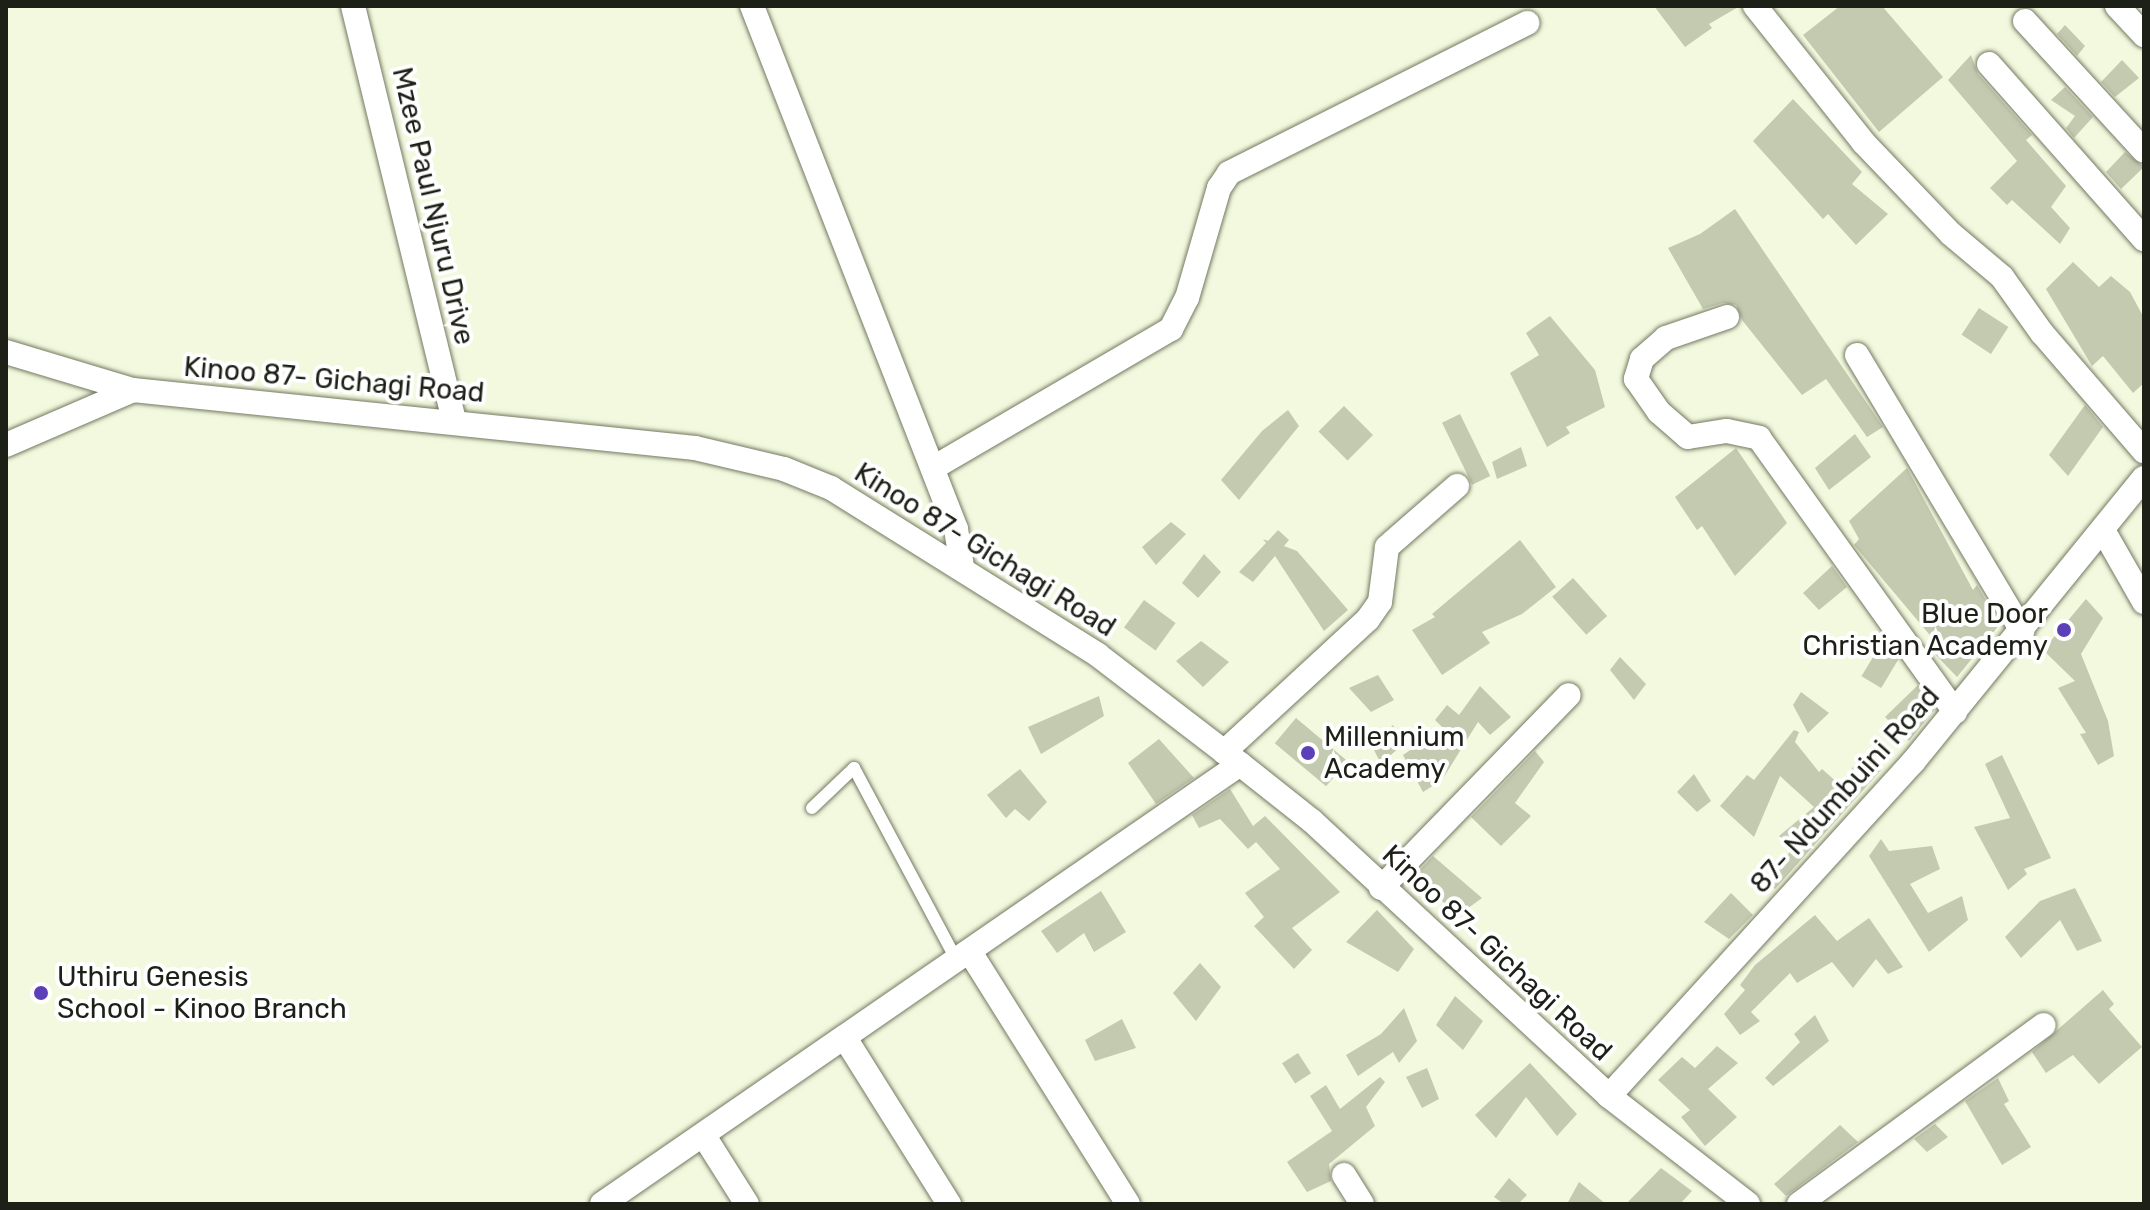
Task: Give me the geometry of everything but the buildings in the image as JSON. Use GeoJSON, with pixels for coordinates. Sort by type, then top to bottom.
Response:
{"type":"FeatureCollection","features":[{"type":"Feature","properties":{"kind":"street","name":"Mzee Paul Njuru Drive"},"geometry":{"type":"LineString","coordinates":[[353,6],[454,420]]}},
{"type":"Feature","properties":{"kind":"street"},"geometry":{"type":"LineString","coordinates":[[1755,6],[1863,142],[2020,297],[2042,333],[2144,451]]}},
{"type":"Feature","properties":{"kind":"street"},"geometry":{"type":"LineString","coordinates":[[2117,6],[2144,35]]}},
{"type":"Feature","properties":{"kind":"street"},"geometry":{"type":"LineString","coordinates":[[756,8],[956,529],[962,566]]}},
{"type":"Feature","properties":{"kind":"street"},"geometry":{"type":"LineString","coordinates":[[2025,21],[2144,151]]}},
{"type":"Feature","properties":{"kind":"street"},"geometry":{"type":"LineString","coordinates":[[933,468],[1171,329],[1187,298],[1219,188],[1229,173],[1527,23]]}},
{"type":"Feature","properties":{"kind":"street"},"geometry":{"type":"LineString","coordinates":[[1989,64],[2144,239]]}},
{"type":"Feature","properties":{"kind":"street"},"geometry":{"type":"LineString","coordinates":[[1727,317],[1666,338],[1642,359],[1636,379],[1659,412],[1688,437],[1727,431],[1759,438],[1955,712]]}},
{"type":"Feature","properties":{"kind":"street","name":"Kinoo 87- Gichagi Road"},"geometry":{"type":"LineString","coordinates":[[6,352],[133,390],[454,420],[754,460],[842,494],[962,566],[1098,655],[1232,758],[1312,821],[1609,1096],[1748,1204]]}},
{"type":"Feature","properties":{"kind":"street"},"geometry":{"type":"LineString","coordinates":[[1857,355],[2022,631]]}},
{"type":"Feature","properties":{"kind":"street"},"geometry":{"type":"LineString","coordinates":[[6,445],[133,390]]}},
{"type":"Feature","properties":{"kind":"street","name":"87- Ndumbuini Road"},"geometry":{"type":"LineString","coordinates":[[1609,1096],[1955,712],[2144,478]]}},
{"type":"Feature","properties":{"kind":"street"},"geometry":{"type":"LineString","coordinates":[[602,1204],[964,957],[1232,758],[1368,619],[1380,602],[1387,547],[1457,486]]}},
{"type":"Feature","properties":{"kind":"street"},"geometry":{"type":"LineString","coordinates":[[2103,530],[2144,602]]}},
{"type":"Feature","properties":{"kind":"street"},"geometry":{"type":"LineString","coordinates":[[1381,888],[1569,695]]}},
{"type":"Feature","properties":{"kind":"street"},"geometry":{"type":"LineString","coordinates":[[964,957],[1128,1204]]}},
{"type":"Feature","properties":{"kind":"street"},"geometry":{"type":"LineString","coordinates":[[1799,1204],[2044,1025]]}},
{"type":"Feature","properties":{"kind":"street"},"geometry":{"type":"LineString","coordinates":[[845,1038],[949,1204]]}},
{"type":"Feature","properties":{"kind":"street"},"geometry":{"type":"LineString","coordinates":[[704,1136],[747,1204]]}},
{"type":"Feature","properties":{"kind":"street"},"geometry":{"type":"LineString","coordinates":[[1344,1175],[1362,1204]]}},
{"type":"Feature","properties":{"kind":"lane"},"geometry":{"type":"LineString","coordinates":[[812,808],[854,768],[964,957]]}},
{"type":"Feature","properties":{"kind":"place","name":"Blue Door Christian Academy"},"geometry":{"type":"Point","coordinates":[2064,630]}},
{"type":"Feature","properties":{"kind":"place","name":"Millennium Academy"},"geometry":{"type":"Point","coordinates":[1308,753]}},
{"type":"Feature","properties":{"kind":"place","name":"Uthiru Genesis School - Kinoo Branch"},"geometry":{"type":"Point","coordinates":[41,993]}}]}
